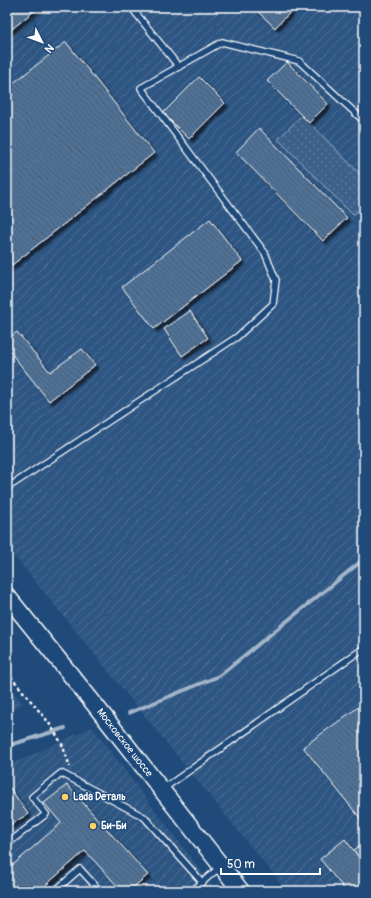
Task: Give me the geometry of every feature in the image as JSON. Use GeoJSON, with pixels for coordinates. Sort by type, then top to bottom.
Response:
{"type":"FeatureCollection","features":[{"type":"Feature","properties":{"kind":"main road","name":"Московское шоссе"},"geometry":{"type":"LineString","coordinates":[[7,596],[95,705],[241,891]]}},
{"type":"Feature","properties":{"kind":"lane"},"geometry":{"type":"LineString","coordinates":[[132,7],[178,67]]}},
{"type":"Feature","properties":{"kind":"lane"},"geometry":{"type":"LineString","coordinates":[[7,488],[237,337],[274,304],[276,280],[265,254],[142,88],[222,42],[299,61],[364,120]]}},
{"type":"Feature","properties":{"kind":"lane"},"geometry":{"type":"LineString","coordinates":[[161,790],[364,648]]}},
{"type":"Feature","properties":{"kind":"lane"},"geometry":{"type":"LineString","coordinates":[[7,844],[46,814],[32,797],[61,773],[144,817],[202,882]]}},
{"type":"Feature","properties":{"kind":"lane"},"geometry":{"type":"LineString","coordinates":[[192,891],[221,866]]}},
{"type":"Feature","properties":{"kind":"lane"},"geometry":{"type":"LineString","coordinates":[[55,891],[80,869],[100,891]]}},
{"type":"Feature","properties":{"kind":"path"},"geometry":{"type":"LineString","coordinates":[[7,672],[49,723],[62,744],[68,765],[80,782]]}},
{"type":"Feature","properties":{"kind":"shaded area"},"geometry":{"type":"Polygon","coordinates":[[[7,7],[364,7],[364,891],[287,891],[7,547],[7,7]]]}},
{"type":"Feature","properties":{"kind":"shaded area"},"geometry":{"type":"Polygon","coordinates":[[[302,115],[364,178],[364,204],[353,215],[278,139],[302,115]]]}},
{"type":"Feature","properties":{"kind":"shaded area"},"geometry":{"type":"Polygon","coordinates":[[[7,685],[23,704],[7,712],[7,685]]]}},
{"type":"Feature","properties":{"kind":"shaded area"},"geometry":{"type":"Polygon","coordinates":[[[92,727],[215,889],[212,891],[7,891],[7,766],[92,727]]]}},
{"type":"Feature","properties":{"kind":"building"},"geometry":{"type":"Polygon","coordinates":[[[7,7],[39,7],[7,33],[7,7]]]}},
{"type":"Feature","properties":{"kind":"building"},"geometry":{"type":"Polygon","coordinates":[[[253,7],[295,7],[275,28],[253,7]]]}},
{"type":"Feature","properties":{"kind":"building"},"geometry":{"type":"Polygon","coordinates":[[[66,42],[154,153],[7,269],[7,88],[66,42]]]}},
{"type":"Feature","properties":{"kind":"building"},"geometry":{"type":"Polygon","coordinates":[[[287,62],[328,104],[309,123],[267,81],[287,62]]]}},
{"type":"Feature","properties":{"kind":"building"},"geometry":{"type":"Polygon","coordinates":[[[199,77],[225,103],[189,139],[163,113],[199,77]]]}},
{"type":"Feature","properties":{"kind":"building"},"geometry":{"type":"Polygon","coordinates":[[[259,128],[347,218],[323,241],[236,152],[259,128]]]}},
{"type":"Feature","properties":{"kind":"building"},"geometry":{"type":"Polygon","coordinates":[[[210,219],[242,261],[154,329],[122,287],[210,219]]]}},
{"type":"Feature","properties":{"kind":"building"},"geometry":{"type":"Polygon","coordinates":[[[190,311],[208,338],[182,356],[164,329],[190,311]]]}},
{"type":"Feature","properties":{"kind":"building"},"geometry":{"type":"Polygon","coordinates":[[[17,332],[50,372],[82,349],[95,365],[49,401],[7,348],[7,339],[17,332]]]}},
{"type":"Feature","properties":{"kind":"building"},"geometry":{"type":"Polygon","coordinates":[[[364,703],[364,823],[303,747],[364,703]]]}},
{"type":"Feature","properties":{"kind":"building"},"geometry":{"type":"Polygon","coordinates":[[[67,785],[148,875],[129,891],[122,891],[85,851],[39,891],[7,891],[7,870],[61,823],[44,803],[67,785]]]}},
{"type":"Feature","properties":{"kind":"building"},"geometry":{"type":"Polygon","coordinates":[[[10,788],[28,814],[7,827],[7,790],[10,788]]]}},
{"type":"Feature","properties":{"kind":"building"},"geometry":{"type":"Polygon","coordinates":[[[345,839],[364,864],[364,891],[346,891],[320,859],[345,839]]]}},
{"type":"Feature","properties":{"kind":"building"},"geometry":{"type":"Polygon","coordinates":[[[364,842],[364,852],[358,856],[354,850],[364,842]]]}},
{"type":"Feature","properties":{"kind":"waterway"},"geometry":{"type":"LineString","coordinates":[[129,713],[219,676],[364,559]]}},
{"type":"Feature","properties":{"kind":"waterway"},"geometry":{"type":"LineString","coordinates":[[7,746],[65,728]]}},
{"type":"Feature","properties":{"kind":"place","name":"Lada Dеталь"},"geometry":{"type":"Point","coordinates":[65,797]}},
{"type":"Feature","properties":{"kind":"place","name":"Би-Би"},"geometry":{"type":"Point","coordinates":[93,826]}}]}
